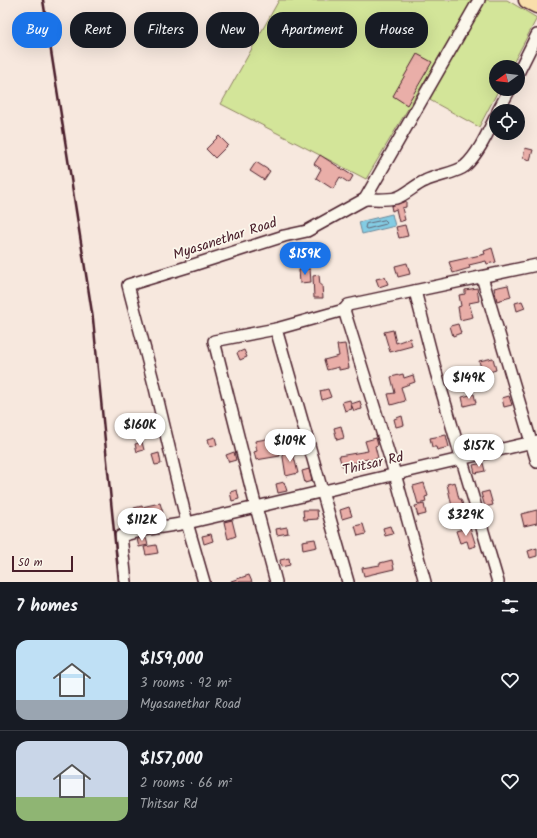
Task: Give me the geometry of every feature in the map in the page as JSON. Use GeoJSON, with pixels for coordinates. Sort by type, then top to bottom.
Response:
{"type":"FeatureCollection","features":[{"type":"Feature","properties":{"kind":"highway"},"geometry":{"type":"LineString","coordinates":[[527,0],[537,6]]}},
{"type":"Feature","properties":{"kind":"street"},"geometry":{"type":"LineString","coordinates":[[479,0],[365,199],[396,198],[423,181],[444,174],[456,172],[466,165],[482,143],[489,130]]}},
{"type":"Feature","properties":{"kind":"street"},"geometry":{"type":"LineString","coordinates":[[524,60],[537,35]]}},
{"type":"Feature","properties":{"kind":"street","name":"Myasanethar Road"},"geometry":{"type":"LineString","coordinates":[[188,523],[156,388],[128,285],[284,236],[307,231],[365,199]]}},
{"type":"Feature","properties":{"kind":"street"},"geometry":{"type":"LineString","coordinates":[[276,582],[214,342],[276,329],[344,310],[348,305],[537,265]]}},
{"type":"Feature","properties":{"kind":"street"},"geometry":{"type":"LineString","coordinates":[[482,277],[534,441],[537,462]]}},
{"type":"Feature","properties":{"kind":"street"},"geometry":{"type":"LineString","coordinates":[[415,291],[436,372],[498,582]]}},
{"type":"Feature","properties":{"kind":"street"},"geometry":{"type":"LineString","coordinates":[[344,310],[395,474],[425,582]]}},
{"type":"Feature","properties":{"kind":"street"},"geometry":{"type":"LineString","coordinates":[[276,329],[348,582]]}},
{"type":"Feature","properties":{"kind":"street","name":"Thitsar Rd"},"geometry":{"type":"LineString","coordinates":[[126,582],[121,536],[143,530],[188,523],[534,441]]}},
{"type":"Feature","properties":{"kind":"street"},"geometry":{"type":"LineString","coordinates":[[188,523],[204,582]]}},
{"type":"Feature","properties":{"kind":"green space"},"geometry":{"type":"Polygon","coordinates":[[[279,0],[473,0],[366,179],[221,104],[252,48],[259,48],[259,36],[267,22],[267,48],[357,48],[357,12],[272,12],[279,0]]]}},
{"type":"Feature","properties":{"kind":"green space"},"geometry":{"type":"Polygon","coordinates":[[[485,0],[507,0],[537,18],[515,60],[489,60],[489,96],[495,96],[491,104],[489,104],[489,108],[479,127],[426,98],[485,0]]]}},
{"type":"Feature","properties":{"kind":"water"},"geometry":{"type":"Polygon","coordinates":[[[392,214],[395,226],[362,234],[359,222],[392,214]]]}},
{"type":"Feature","properties":{"kind":"building"},"geometry":{"type":"Polygon","coordinates":[[[417,54],[432,62],[407,105],[393,96],[417,54]]]}},
{"type":"Feature","properties":{"kind":"building"},"geometry":{"type":"Polygon","coordinates":[[[219,136],[228,145],[215,158],[206,149],[219,136]]]}},
{"type":"Feature","properties":{"kind":"building"},"geometry":{"type":"Polygon","coordinates":[[[525,148],[533,150],[530,160],[523,158],[525,148]]]}},
{"type":"Feature","properties":{"kind":"building"},"geometry":{"type":"Polygon","coordinates":[[[320,155],[353,176],[349,183],[340,177],[333,189],[316,178],[321,169],[314,164],[320,155]]]}},
{"type":"Feature","properties":{"kind":"building"},"geometry":{"type":"Polygon","coordinates":[[[256,162],[270,171],[264,180],[250,171],[256,162]]]}},
{"type":"Feature","properties":{"kind":"building"},"geometry":{"type":"Polygon","coordinates":[[[406,201],[406,207],[402,208],[405,220],[399,222],[396,209],[392,211],[391,206],[406,201]]]}},
{"type":"Feature","properties":{"kind":"building"},"geometry":{"type":"Polygon","coordinates":[[[405,225],[408,236],[399,238],[396,227],[405,225]]]}},
{"type":"Feature","properties":{"kind":"building"},"geometry":{"type":"Polygon","coordinates":[[[319,246],[320,263],[305,264],[304,247],[319,246]]]}},
{"type":"Feature","properties":{"kind":"building"},"geometry":{"type":"Polygon","coordinates":[[[492,248],[496,262],[487,264],[486,261],[469,265],[470,268],[453,273],[449,262],[485,254],[484,251],[492,248]]]}},
{"type":"Feature","properties":{"kind":"building"},"geometry":{"type":"Polygon","coordinates":[[[407,263],[410,274],[398,277],[395,266],[407,263]]]}},
{"type":"Feature","properties":{"kind":"building"},"geometry":{"type":"Polygon","coordinates":[[[310,269],[311,282],[300,283],[299,270],[310,269]]]}},
{"type":"Feature","properties":{"kind":"building"},"geometry":{"type":"Polygon","coordinates":[[[319,275],[320,285],[322,285],[323,298],[314,298],[313,276],[319,275]]]}},
{"type":"Feature","properties":{"kind":"building"},"geometry":{"type":"Polygon","coordinates":[[[385,277],[388,284],[379,287],[376,279],[385,277]]]}},
{"type":"Feature","properties":{"kind":"building"},"geometry":{"type":"Polygon","coordinates":[[[508,285],[511,297],[497,301],[494,288],[508,285]]]}},
{"type":"Feature","properties":{"kind":"building"},"geometry":{"type":"Polygon","coordinates":[[[477,288],[479,301],[469,303],[473,317],[460,320],[458,307],[461,306],[459,295],[465,294],[465,290],[477,288]]]}},
{"type":"Feature","properties":{"kind":"building"},"geometry":{"type":"Polygon","coordinates":[[[522,301],[525,308],[517,311],[515,303],[522,301]]]}},
{"type":"Feature","properties":{"kind":"building"},"geometry":{"type":"Polygon","coordinates":[[[458,324],[461,333],[453,336],[450,326],[458,324]]]}},
{"type":"Feature","properties":{"kind":"building"},"geometry":{"type":"Polygon","coordinates":[[[393,330],[396,343],[410,338],[412,346],[390,352],[384,332],[393,330]]]}},
{"type":"Feature","properties":{"kind":"building"},"geometry":{"type":"Polygon","coordinates":[[[345,344],[349,368],[339,370],[339,367],[327,370],[324,360],[339,356],[337,345],[345,344]]]}},
{"type":"Feature","properties":{"kind":"building"},"geometry":{"type":"Polygon","coordinates":[[[244,350],[247,357],[240,360],[237,353],[244,350]]]}},
{"type":"Feature","properties":{"kind":"building"},"geometry":{"type":"Polygon","coordinates":[[[493,358],[496,370],[483,374],[479,361],[493,358]]]}},
{"type":"Feature","properties":{"kind":"building"},"geometry":{"type":"Polygon","coordinates":[[[463,372],[465,381],[454,384],[452,375],[463,372]]]}},
{"type":"Feature","properties":{"kind":"building"},"geometry":{"type":"Polygon","coordinates":[[[403,374],[404,378],[413,375],[415,382],[401,387],[405,401],[391,405],[388,394],[395,393],[391,377],[403,374]]]}},
{"type":"Feature","properties":{"kind":"building"},"geometry":{"type":"Polygon","coordinates":[[[328,389],[331,397],[322,400],[320,391],[328,389]]]}},
{"type":"Feature","properties":{"kind":"building"},"geometry":{"type":"Polygon","coordinates":[[[474,394],[476,403],[464,406],[462,397],[474,394]]]}},
{"type":"Feature","properties":{"kind":"building"},"geometry":{"type":"Polygon","coordinates":[[[509,396],[512,405],[504,407],[502,398],[509,396]]]}},
{"type":"Feature","properties":{"kind":"building"},"geometry":{"type":"Polygon","coordinates":[[[350,400],[352,409],[345,411],[342,402],[350,400]]]}},
{"type":"Feature","properties":{"kind":"building"},"geometry":{"type":"Polygon","coordinates":[[[360,401],[362,409],[354,411],[351,404],[360,401]]]}},
{"type":"Feature","properties":{"kind":"building"},"geometry":{"type":"Polygon","coordinates":[[[402,416],[404,425],[396,427],[394,419],[402,416]]]}},
{"type":"Feature","properties":{"kind":"building"},"geometry":{"type":"Polygon","coordinates":[[[341,426],[344,438],[337,440],[334,428],[341,426]]]}},
{"type":"Feature","properties":{"kind":"building"},"geometry":{"type":"Polygon","coordinates":[[[446,435],[449,447],[437,450],[436,447],[432,447],[430,438],[446,435]]]}},
{"type":"Feature","properties":{"kind":"building"},"geometry":{"type":"Polygon","coordinates":[[[215,437],[217,445],[210,447],[208,439],[215,437]]]}},
{"type":"Feature","properties":{"kind":"building"},"geometry":{"type":"Polygon","coordinates":[[[272,438],[273,441],[277,441],[280,456],[256,460],[254,452],[257,451],[255,441],[272,438]]]}},
{"type":"Feature","properties":{"kind":"building"},"geometry":{"type":"Polygon","coordinates":[[[376,438],[378,445],[375,446],[378,458],[342,466],[339,456],[368,451],[365,441],[376,438]]]}},
{"type":"Feature","properties":{"kind":"building"},"geometry":{"type":"Polygon","coordinates":[[[142,442],[144,450],[137,452],[135,444],[142,442]]]}},
{"type":"Feature","properties":{"kind":"building"},"geometry":{"type":"Polygon","coordinates":[[[292,449],[298,473],[286,476],[282,451],[292,449]]]}},
{"type":"Feature","properties":{"kind":"building"},"geometry":{"type":"Polygon","coordinates":[[[234,452],[236,460],[229,462],[226,455],[234,452]]]}},
{"type":"Feature","properties":{"kind":"building"},"geometry":{"type":"Polygon","coordinates":[[[159,453],[161,464],[155,465],[152,455],[159,453]]]}},
{"type":"Feature","properties":{"kind":"building"},"geometry":{"type":"Polygon","coordinates":[[[483,463],[485,471],[475,473],[473,465],[483,463]]]}},
{"type":"Feature","properties":{"kind":"building"},"geometry":{"type":"Polygon","coordinates":[[[309,469],[312,481],[305,483],[302,471],[309,469]]]}},
{"type":"Feature","properties":{"kind":"building"},"geometry":{"type":"Polygon","coordinates":[[[284,482],[287,491],[278,493],[276,484],[284,482]]]}},
{"type":"Feature","properties":{"kind":"building"},"geometry":{"type":"Polygon","coordinates":[[[455,482],[459,499],[461,499],[464,508],[453,511],[447,484],[455,482]]]}},
{"type":"Feature","properties":{"kind":"building"},"geometry":{"type":"Polygon","coordinates":[[[424,483],[428,496],[425,497],[426,502],[418,504],[413,486],[424,483]]]}},
{"type":"Feature","properties":{"kind":"building"},"geometry":{"type":"Polygon","coordinates":[[[237,490],[239,499],[232,501],[230,492],[237,490]]]}},
{"type":"Feature","properties":{"kind":"building"},"geometry":{"type":"Polygon","coordinates":[[[489,491],[493,505],[485,507],[481,493],[489,491]]]}},
{"type":"Feature","properties":{"kind":"building"},"geometry":{"type":"Polygon","coordinates":[[[160,503],[163,513],[137,517],[137,514],[135,514],[134,508],[160,503]]]}},
{"type":"Feature","properties":{"kind":"building"},"geometry":{"type":"Polygon","coordinates":[[[424,504],[426,514],[418,516],[415,506],[424,504]]]}},
{"type":"Feature","properties":{"kind":"building"},"geometry":{"type":"Polygon","coordinates":[[[349,507],[352,516],[342,519],[340,510],[349,507]]]}},
{"type":"Feature","properties":{"kind":"building"},"geometry":{"type":"Polygon","coordinates":[[[303,510],[317,510],[318,519],[304,520],[303,510]]]}},
{"type":"Feature","properties":{"kind":"building"},"geometry":{"type":"Polygon","coordinates":[[[537,510],[537,523],[524,526],[521,514],[537,510]]]}},
{"type":"Feature","properties":{"kind":"building"},"geometry":{"type":"Polygon","coordinates":[[[232,520],[236,536],[228,539],[224,522],[232,520]]]}},
{"type":"Feature","properties":{"kind":"building"},"geometry":{"type":"Polygon","coordinates":[[[363,524],[366,534],[358,536],[355,526],[363,524]]]}},
{"type":"Feature","properties":{"kind":"building"},"geometry":{"type":"Polygon","coordinates":[[[390,526],[393,534],[385,536],[383,528],[390,526]]]}},
{"type":"Feature","properties":{"kind":"building"},"geometry":{"type":"Polygon","coordinates":[[[287,527],[288,533],[277,535],[276,529],[287,527]]]}},
{"type":"Feature","properties":{"kind":"building"},"geometry":{"type":"Polygon","coordinates":[[[470,527],[476,546],[469,548],[467,541],[460,543],[456,531],[470,527]]]}},
{"type":"Feature","properties":{"kind":"building"},"geometry":{"type":"Polygon","coordinates":[[[211,534],[213,541],[204,544],[202,536],[211,534]]]}},
{"type":"Feature","properties":{"kind":"building"},"geometry":{"type":"Polygon","coordinates":[[[146,538],[148,545],[139,547],[137,539],[146,538]]]}},
{"type":"Feature","properties":{"kind":"building"},"geometry":{"type":"Polygon","coordinates":[[[315,539],[317,547],[303,550],[302,541],[315,539]]]}},
{"type":"Feature","properties":{"kind":"building"},"geometry":{"type":"Polygon","coordinates":[[[156,545],[158,553],[146,555],[144,547],[156,545]]]}},
{"type":"Feature","properties":{"kind":"building"},"geometry":{"type":"Polygon","coordinates":[[[537,548],[537,556],[530,558],[528,551],[537,548]]]}},
{"type":"Feature","properties":{"kind":"building"},"geometry":{"type":"Polygon","coordinates":[[[289,558],[290,565],[281,567],[280,560],[289,558]]]}},
{"type":"Feature","properties":{"kind":"building"},"geometry":{"type":"Polygon","coordinates":[[[392,560],[394,569],[364,576],[362,568],[380,565],[380,563],[392,560]]]}},
{"type":"Feature","properties":{"kind":"building"},"geometry":{"type":"Polygon","coordinates":[[[249,575],[252,582],[231,582],[231,581],[249,575]]]}},
{"type":"Feature","properties":{"kind":"railway"},"geometry":{"type":"LineString","coordinates":[[43,0],[93,319],[119,582]]}}]}
